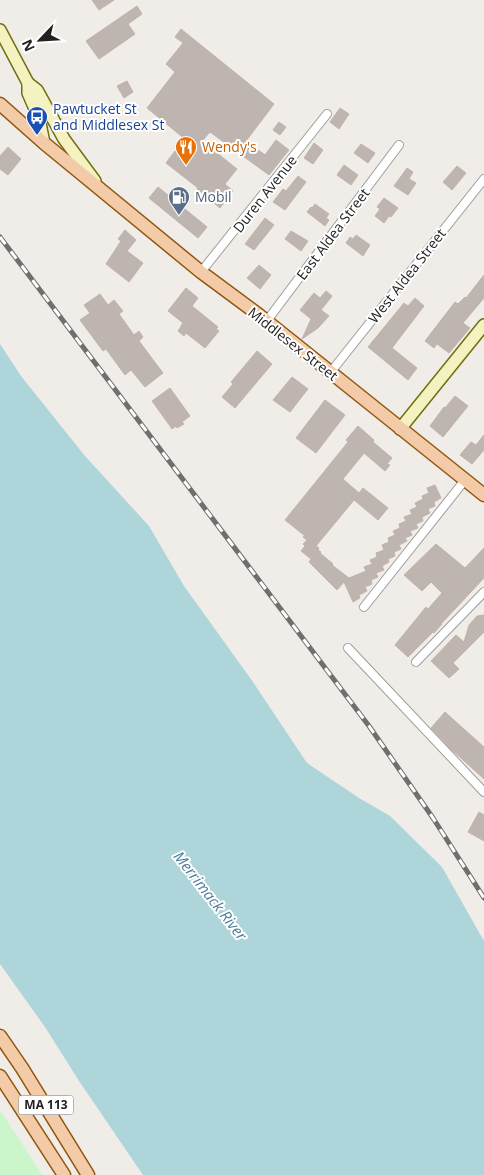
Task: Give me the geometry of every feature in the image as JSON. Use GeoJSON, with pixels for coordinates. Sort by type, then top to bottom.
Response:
{"type":"FeatureCollection","features":[{"type":"Feature","properties":{"kind":"main road","name":"Middlesex Street"},"geometry":{"type":"LineString","coordinates":[[0,30],[28,83],[37,90],[73,153],[104,192]]}},
{"type":"Feature","properties":{"kind":"main road","name":"Middlesex Street"},"geometry":{"type":"LineString","coordinates":[[28,83],[28,92],[38,118],[44,143],[201,272],[465,480],[482,490]]}},
{"type":"Feature","properties":{"kind":"main road"},"geometry":{"type":"LineString","coordinates":[[0,104],[44,143]]}},
{"type":"Feature","properties":{"kind":"main road"},"geometry":{"type":"LineString","coordinates":[[400,429],[484,326]]}},
{"type":"Feature","properties":{"kind":"main road","name":"MA 113"},"geometry":{"type":"LineString","coordinates":[[0,1036],[88,1175]]}},
{"type":"Feature","properties":{"kind":"main road","name":"MA 113"},"geometry":{"type":"LineString","coordinates":[[0,1076],[64,1175]]}},
{"type":"Feature","properties":{"kind":"street","name":"Duren Avenue"},"geometry":{"type":"LineString","coordinates":[[201,272],[327,114]]}},
{"type":"Feature","properties":{"kind":"street","name":"East Aldea Street"},"geometry":{"type":"LineString","coordinates":[[266,322],[399,145]]}},
{"type":"Feature","properties":{"kind":"street","name":"West Aldea Street"},"geometry":{"type":"LineString","coordinates":[[330,373],[484,179]]}},
{"type":"Feature","properties":{"kind":"street"},"geometry":{"type":"LineString","coordinates":[[364,607],[465,480]]}},
{"type":"Feature","properties":{"kind":"street"},"geometry":{"type":"LineString","coordinates":[[416,662],[484,592]]}},
{"type":"Feature","properties":{"kind":"street"},"geometry":{"type":"LineString","coordinates":[[348,648],[484,792]]}},
{"type":"Feature","properties":{"kind":"green space"},"geometry":{"type":"Polygon","coordinates":[[[0,1110],[37,1167],[42,1175],[0,1175],[0,1110]]]}},
{"type":"Feature","properties":{"kind":"water","name":"Merrimack River"},"geometry":{"type":"Polygon","coordinates":[[[0,344],[21,376],[85,456],[149,526],[184,586],[253,682],[307,763],[359,798],[390,816],[442,867],[484,941],[484,1175],[143,1175],[45,1027],[0,964],[0,344]]]}},
{"type":"Feature","properties":{"kind":"building"},"geometry":{"type":"Polygon","coordinates":[[[92,0],[114,0],[99,10],[92,0]]]}},
{"type":"Feature","properties":{"kind":"building"},"geometry":{"type":"Polygon","coordinates":[[[137,6],[142,14],[128,24],[135,34],[99,59],[86,41],[137,6]]]}},
{"type":"Feature","properties":{"kind":"building"},"geometry":{"type":"Polygon","coordinates":[[[181,29],[274,104],[246,141],[265,155],[276,140],[289,150],[269,175],[210,132],[202,141],[237,169],[225,184],[233,191],[220,208],[166,163],[175,151],[182,157],[191,144],[147,108],[175,72],[166,64],[183,43],[175,37],[181,29]]]}},
{"type":"Feature","properties":{"kind":"building"},"geometry":{"type":"Polygon","coordinates":[[[127,81],[133,92],[124,98],[117,86],[127,81]]]}},
{"type":"Feature","properties":{"kind":"building"},"geometry":{"type":"Polygon","coordinates":[[[340,108],[349,114],[339,129],[330,122],[340,108]]]}},
{"type":"Feature","properties":{"kind":"building"},"geometry":{"type":"Polygon","coordinates":[[[279,122],[286,127],[280,135],[273,130],[279,122]]]}},
{"type":"Feature","properties":{"kind":"building"},"geometry":{"type":"Polygon","coordinates":[[[314,143],[323,150],[313,164],[304,158],[314,143]]]}},
{"type":"Feature","properties":{"kind":"building"},"geometry":{"type":"Polygon","coordinates":[[[361,144],[375,153],[368,163],[354,153],[361,144]]]}},
{"type":"Feature","properties":{"kind":"building"},"geometry":{"type":"Polygon","coordinates":[[[8,147],[21,159],[8,175],[0,169],[0,156],[8,147]]]}},
{"type":"Feature","properties":{"kind":"building"},"geometry":{"type":"Polygon","coordinates":[[[344,165],[358,175],[351,185],[337,175],[344,165]]]}},
{"type":"Feature","properties":{"kind":"building"},"geometry":{"type":"Polygon","coordinates":[[[457,166],[466,173],[452,190],[443,182],[457,166]]]}},
{"type":"Feature","properties":{"kind":"building"},"geometry":{"type":"Polygon","coordinates":[[[407,168],[413,172],[409,179],[416,183],[408,195],[394,186],[407,168]]]}},
{"type":"Feature","properties":{"kind":"building"},"geometry":{"type":"Polygon","coordinates":[[[298,176],[306,182],[285,210],[273,202],[283,189],[286,191],[298,176]]]}},
{"type":"Feature","properties":{"kind":"building"},"geometry":{"type":"Polygon","coordinates":[[[158,187],[207,227],[198,238],[149,198],[158,187]]]}},
{"type":"Feature","properties":{"kind":"building"},"geometry":{"type":"Polygon","coordinates":[[[384,198],[398,208],[384,223],[375,216],[380,209],[377,207],[384,198]]]}},
{"type":"Feature","properties":{"kind":"building"},"geometry":{"type":"Polygon","coordinates":[[[315,204],[329,214],[326,218],[329,220],[325,226],[307,212],[315,204]]]}},
{"type":"Feature","properties":{"kind":"building"},"geometry":{"type":"Polygon","coordinates":[[[265,218],[274,225],[254,250],[245,244],[265,218]]]}},
{"type":"Feature","properties":{"kind":"building"},"geometry":{"type":"Polygon","coordinates":[[[125,230],[136,240],[127,251],[143,263],[129,282],[106,264],[121,241],[118,239],[125,230]]]}},
{"type":"Feature","properties":{"kind":"building"},"geometry":{"type":"Polygon","coordinates":[[[291,231],[308,241],[301,251],[285,239],[291,231]]]}},
{"type":"Feature","properties":{"kind":"building"},"geometry":{"type":"Polygon","coordinates":[[[356,235],[370,245],[363,256],[346,243],[350,237],[353,239],[356,235]]]}},
{"type":"Feature","properties":{"kind":"building"},"geometry":{"type":"Polygon","coordinates":[[[259,265],[271,275],[260,289],[247,278],[259,265]]]}},
{"type":"Feature","properties":{"kind":"building"},"geometry":{"type":"Polygon","coordinates":[[[484,275],[484,298],[463,323],[470,328],[449,353],[437,344],[434,348],[425,341],[455,302],[458,304],[466,298],[484,275]]]}},
{"type":"Feature","properties":{"kind":"building"},"geometry":{"type":"Polygon","coordinates":[[[186,288],[198,298],[192,306],[218,327],[216,329],[219,331],[205,348],[186,333],[184,336],[178,331],[183,323],[168,311],[186,288]]]}},
{"type":"Feature","properties":{"kind":"building"},"geometry":{"type":"Polygon","coordinates":[[[326,291],[332,296],[321,310],[329,316],[318,328],[302,339],[311,319],[300,310],[314,293],[320,298],[326,291]]]}},
{"type":"Feature","properties":{"kind":"building"},"geometry":{"type":"Polygon","coordinates":[[[100,294],[108,305],[114,300],[123,311],[119,314],[134,335],[139,331],[143,337],[139,341],[163,373],[145,387],[131,370],[125,375],[106,349],[103,351],[80,320],[90,313],[84,305],[100,294]]]}},
{"type":"Feature","properties":{"kind":"building"},"geometry":{"type":"Polygon","coordinates":[[[415,298],[424,306],[392,348],[417,368],[408,380],[368,347],[404,303],[408,306],[415,298]]]}},
{"type":"Feature","properties":{"kind":"building"},"geometry":{"type":"Polygon","coordinates":[[[257,351],[272,364],[235,408],[222,397],[233,384],[231,382],[257,351]]]}},
{"type":"Feature","properties":{"kind":"building"},"geometry":{"type":"Polygon","coordinates":[[[292,377],[308,389],[290,412],[273,400],[292,377]]]}},
{"type":"Feature","properties":{"kind":"building"},"geometry":{"type":"Polygon","coordinates":[[[170,388],[190,416],[182,422],[184,424],[172,429],[152,401],[170,388]]]}},
{"type":"Feature","properties":{"kind":"building"},"geometry":{"type":"Polygon","coordinates":[[[455,396],[468,406],[443,437],[430,426],[455,396]]]}},
{"type":"Feature","properties":{"kind":"building"},"geometry":{"type":"Polygon","coordinates":[[[325,400],[345,415],[316,453],[296,438],[325,400]]]}},
{"type":"Feature","properties":{"kind":"building"},"geometry":{"type":"Polygon","coordinates":[[[358,426],[392,458],[387,464],[390,465],[385,471],[364,453],[343,479],[359,493],[363,488],[388,508],[378,520],[354,500],[316,546],[332,565],[349,578],[366,571],[364,567],[372,564],[370,560],[377,557],[376,553],[384,550],[382,545],[389,542],[388,538],[395,535],[393,531],[400,528],[399,524],[406,521],[404,517],[412,514],[410,510],[417,507],[415,503],[423,499],[422,496],[429,493],[427,488],[435,485],[441,498],[434,502],[435,506],[428,509],[430,513],[422,517],[423,521],[416,524],[418,528],[410,531],[412,535],[405,538],[407,541],[399,545],[401,549],[394,552],[395,556],[388,559],[389,562],[382,566],[384,570],[376,573],[378,577],[371,580],[372,584],[365,587],[367,591],[359,595],[360,598],[353,602],[344,582],[337,590],[309,562],[311,559],[301,551],[305,546],[303,544],[307,540],[303,537],[305,536],[285,520],[348,442],[346,440],[358,426]]]}},
{"type":"Feature","properties":{"kind":"building"},"geometry":{"type":"Polygon","coordinates":[[[484,435],[484,450],[472,464],[460,455],[471,442],[476,445],[484,435]]]}},
{"type":"Feature","properties":{"kind":"building"},"geometry":{"type":"Polygon","coordinates":[[[436,544],[465,568],[484,548],[484,578],[434,633],[408,657],[395,645],[426,607],[428,609],[442,593],[431,582],[422,591],[404,575],[436,544]]]}},
{"type":"Feature","properties":{"kind":"building"},"geometry":{"type":"Polygon","coordinates":[[[484,615],[484,632],[453,663],[459,669],[449,678],[431,661],[456,635],[464,642],[469,625],[477,616],[484,615]]]}},
{"type":"Feature","properties":{"kind":"building"},"geometry":{"type":"Polygon","coordinates":[[[445,712],[484,747],[484,779],[431,728],[445,712]]]}},
{"type":"Feature","properties":{"kind":"building"},"geometry":{"type":"Polygon","coordinates":[[[479,812],[484,815],[484,841],[468,832],[479,812]]]}},
{"type":"Feature","properties":{"kind":"railway"},"geometry":{"type":"LineString","coordinates":[[0,237],[369,726],[433,818],[484,898]]}},
{"type":"Feature","properties":{"kind":"place","name":"Pawtucket St and Middlesex St"},"geometry":{"type":"Point","coordinates":[37,136]}},
{"type":"Feature","properties":{"kind":"place","name":"Wendy's"},"geometry":{"type":"Point","coordinates":[186,166]}},
{"type":"Feature","properties":{"kind":"place","name":"Mobil"},"geometry":{"type":"Point","coordinates":[179,216]}}]}
